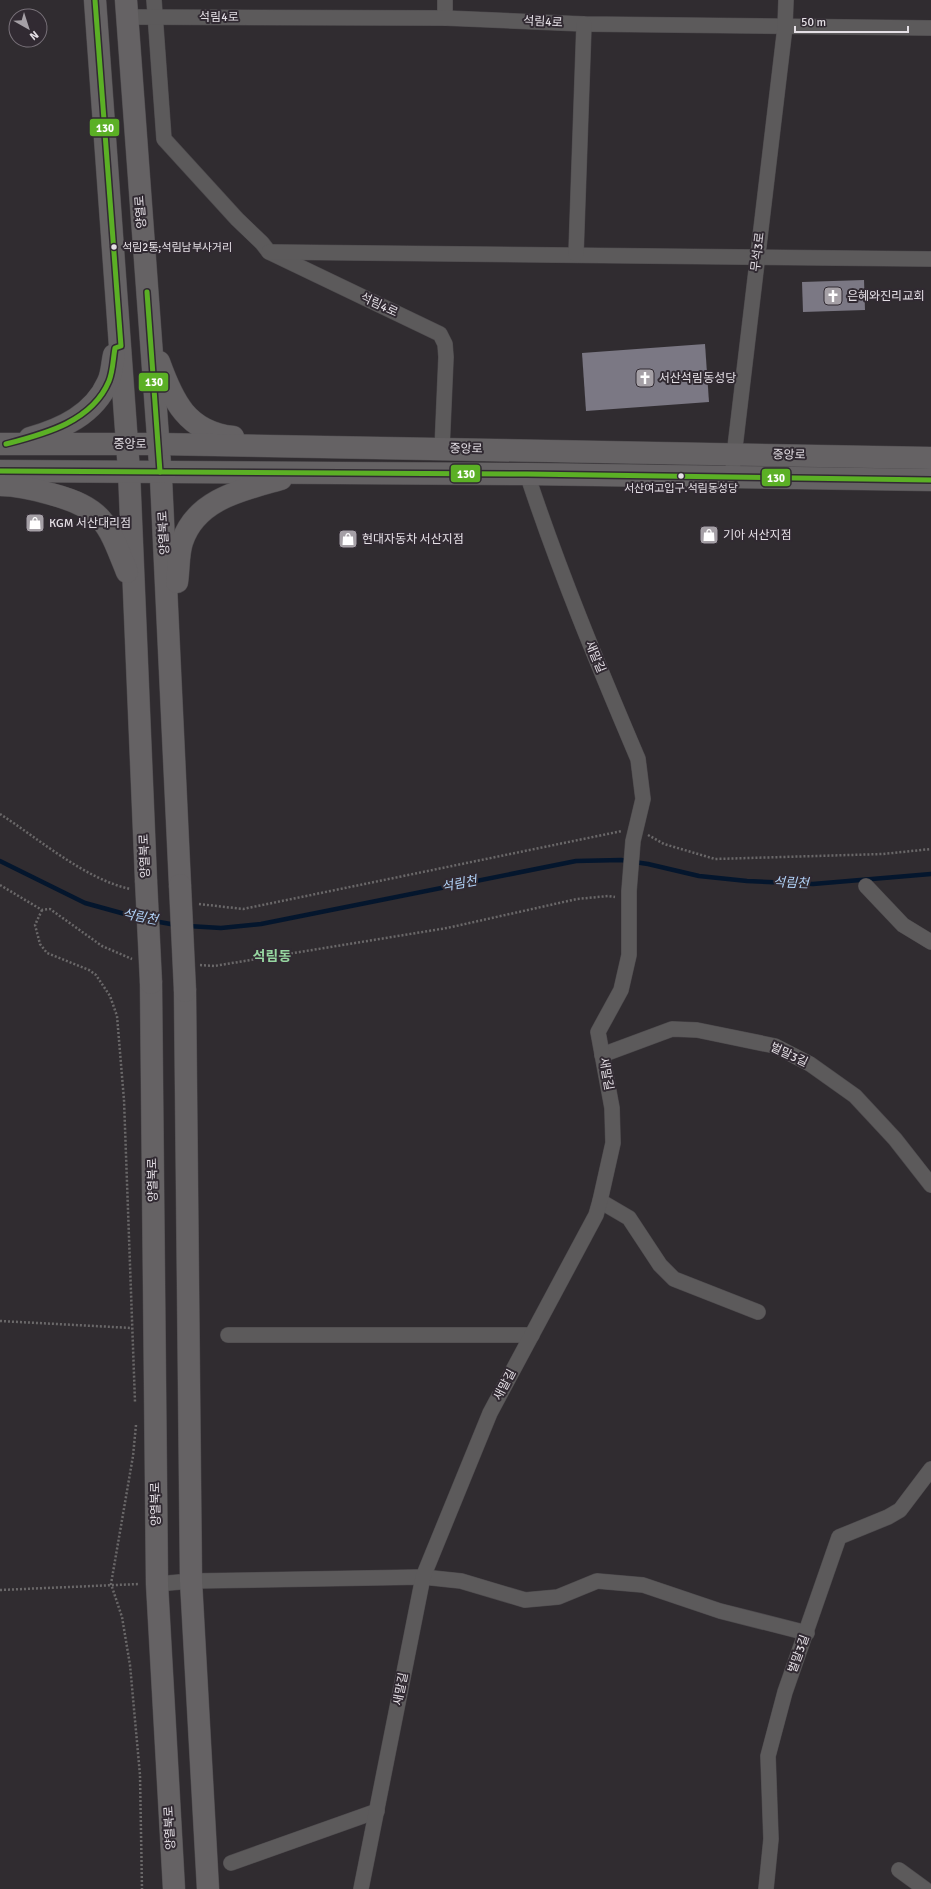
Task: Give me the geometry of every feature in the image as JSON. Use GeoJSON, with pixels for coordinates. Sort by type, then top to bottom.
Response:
{"type":"FeatureCollection","features":[{"type":"Feature","properties":{"kind":"main road"},"geometry":{"type":"LineString","coordinates":[[95,0],[129,471]]}},
{"type":"Feature","properties":{"kind":"main road","name":"양열로"},"geometry":{"type":"LineString","coordinates":[[126,8],[160,472]]}},
{"type":"Feature","properties":{"kind":"main road"},"geometry":{"type":"LineString","coordinates":[[151,342],[170,390],[189,419],[209,432],[234,437],[240,445]]}},
{"type":"Feature","properties":{"kind":"main road"},"geometry":{"type":"LineString","coordinates":[[3,444],[48,433],[65,426],[82,414],[96,401],[108,381],[115,348],[121,346]]}},
{"type":"Feature","properties":{"kind":"main road","name":"중앙로"},"geometry":{"type":"LineString","coordinates":[[3,444],[240,445],[931,458]]}},
{"type":"Feature","properties":{"kind":"main road","name":"중앙로"},"geometry":{"type":"LineString","coordinates":[[0,470],[527,474],[931,480]]}},
{"type":"Feature","properties":{"kind":"main road","name":"양열북로"},"geometry":{"type":"LineString","coordinates":[[129,471],[134,590],[142,885],[151,983],[157,1584],[174,1889]]}},
{"type":"Feature","properties":{"kind":"main road","name":"양열북로"},"geometry":{"type":"LineString","coordinates":[[160,472],[167,586],[185,991],[191,1581],[208,1889]]}},
{"type":"Feature","properties":{"kind":"main road"},"geometry":{"type":"LineString","coordinates":[[167,586],[177,583],[182,543],[194,518],[202,510],[226,497],[246,489],[310,473]]}},
{"type":"Feature","properties":{"kind":"main road"},"geometry":{"type":"LineString","coordinates":[[0,485],[43,492],[78,502],[90,508],[108,527],[134,590]]}},
{"type":"Feature","properties":{"kind":"street"},"geometry":{"type":"LineString","coordinates":[[154,0],[155,17]]}},
{"type":"Feature","properties":{"kind":"street"},"geometry":{"type":"LineString","coordinates":[[445,0],[445,18]]}},
{"type":"Feature","properties":{"kind":"street","name":"무석3로"},"geometry":{"type":"LineString","coordinates":[[731,477],[758,257],[786,0]]}},
{"type":"Feature","properties":{"kind":"street","name":"석림4로"},"geometry":{"type":"LineString","coordinates":[[126,8],[155,17],[445,18],[584,24],[931,28]]}},
{"type":"Feature","properties":{"kind":"street","name":"석림4로"},"geometry":{"type":"LineString","coordinates":[[155,17],[164,139],[269,252],[440,334],[445,344],[446,357],[442,449]]}},
{"type":"Feature","properties":{"kind":"street"},"geometry":{"type":"LineString","coordinates":[[576,254],[584,24]]}},
{"type":"Feature","properties":{"kind":"street"},"geometry":{"type":"LineString","coordinates":[[269,252],[576,254],[931,259]]}},
{"type":"Feature","properties":{"kind":"street","name":"새말길"},"geometry":{"type":"LineString","coordinates":[[361,1889],[423,1577],[490,1413],[596,1215],[613,1143],[612,1108],[598,1032],[621,990],[628,955],[629,895],[634,834],[643,799],[638,759],[584,632],[542,521],[527,474]]}},
{"type":"Feature","properties":{"kind":"street"},"geometry":{"type":"LineString","coordinates":[[866,886],[903,925],[931,942]]}},
{"type":"Feature","properties":{"kind":"street","name":"벌말3길"},"geometry":{"type":"LineString","coordinates":[[602,1055],[672,1029],[697,1030],[775,1046],[810,1064],[856,1096],[896,1139],[931,1185]]}},
{"type":"Feature","properties":{"kind":"street"},"geometry":{"type":"LineString","coordinates":[[600,1201],[629,1218],[660,1265],[674,1279],[758,1312]]}},
{"type":"Feature","properties":{"kind":"street"},"geometry":{"type":"LineString","coordinates":[[228,1335],[532,1335]]}},
{"type":"Feature","properties":{"kind":"street","name":"벌말3길"},"geometry":{"type":"LineString","coordinates":[[766,1889],[771,1839],[768,1756],[786,1692],[840,1537],[900,1510],[931,1469]]}},
{"type":"Feature","properties":{"kind":"street"},"geometry":{"type":"LineString","coordinates":[[157,1584],[191,1581],[423,1577],[461,1581],[525,1600],[558,1597],[597,1581],[643,1585],[720,1611],[807,1633]]}},
{"type":"Feature","properties":{"kind":"street"},"geometry":{"type":"LineString","coordinates":[[231,1863],[377,1811]]}},
{"type":"Feature","properties":{"kind":"street"},"geometry":{"type":"LineString","coordinates":[[899,1870],[925,1889]]}},
{"type":"Feature","properties":{"kind":"path"},"geometry":{"type":"LineString","coordinates":[[0,814],[94,875],[114,885],[142,885]]}},
{"type":"Feature","properties":{"kind":"path"},"geometry":{"type":"LineString","coordinates":[[198,904],[243,909],[634,834],[716,859],[875,854],[931,849]]}},
{"type":"Feature","properties":{"kind":"path"},"geometry":{"type":"LineString","coordinates":[[0,885],[42,910],[50,909],[102,946],[139,960]]}},
{"type":"Feature","properties":{"kind":"path"},"geometry":{"type":"LineString","coordinates":[[193,965],[214,966],[440,929],[577,899],[629,895]]}},
{"type":"Feature","properties":{"kind":"path"},"geometry":{"type":"LineString","coordinates":[[42,910],[35,925],[40,944],[47,953],[89,970],[96,975],[110,996],[117,1016],[124,1100],[135,1405]]}},
{"type":"Feature","properties":{"kind":"path"},"geometry":{"type":"LineString","coordinates":[[0,1321],[132,1328]]}},
{"type":"Feature","properties":{"kind":"path"},"geometry":{"type":"LineString","coordinates":[[136,1420],[133,1456],[111,1584],[122,1617],[130,1665],[140,1775],[142,1889]]}},
{"type":"Feature","properties":{"kind":"path"},"geometry":{"type":"LineString","coordinates":[[0,1590],[111,1584],[157,1584]]}},
{"type":"Feature","properties":{"kind":"building","name":"은혜와진리교회"},"geometry":{"type":"Polygon","coordinates":[[[864,280],[865,310],[803,312],[802,282],[864,280]]]}},
{"type":"Feature","properties":{"kind":"building","name":"서산석림동성당"},"geometry":{"type":"Polygon","coordinates":[[[705,344],[709,402],[586,411],[582,353],[705,344]]]}},
{"type":"Feature","properties":{"kind":"waterway","name":"석림천"},"geometry":{"type":"LineString","coordinates":[[188,926],[221,928],[261,924],[576,861],[621,860],[648,864],[699,876],[747,881],[813,884],[931,874]]}},
{"type":"Feature","properties":{"kind":"waterway","name":"석림천"},"geometry":{"type":"LineString","coordinates":[[0,861],[85,903],[143,919]]}},
{"type":"Feature","properties":{"kind":"waterway","name":"석림천"},"geometry":{"type":"LineString","coordinates":[[154,921],[176,925]]}},
{"type":"Feature","properties":{"kind":"transit line","name":"130"},"geometry":{"type":"LineString","coordinates":[[6,444],[36,436],[65,424],[91,407],[101,395],[109,381],[115,348],[121,346],[95,0]]}},
{"type":"Feature","properties":{"kind":"transit line","name":"130"},"geometry":{"type":"LineString","coordinates":[[147,292],[160,472]]}},
{"type":"Feature","properties":{"kind":"transit line","name":"130"},"geometry":{"type":"LineString","coordinates":[[0,471],[527,474],[931,480]]}},
{"type":"Feature","properties":{"kind":"place","name":"석림2통;석림남부사거리"},"geometry":{"type":"Point","coordinates":[114,247]}},
{"type":"Feature","properties":{"kind":"place","name":"은혜와진리교회"},"geometry":{"type":"Point","coordinates":[833,296]}},
{"type":"Feature","properties":{"kind":"place","name":"서산석림동성당"},"geometry":{"type":"Point","coordinates":[645,378]}},
{"type":"Feature","properties":{"kind":"place","name":"서산여고입구.석림동성당"},"geometry":{"type":"Point","coordinates":[681,476]}},
{"type":"Feature","properties":{"kind":"place","name":"KGM 서산대리점"},"geometry":{"type":"Point","coordinates":[35,523]}},
{"type":"Feature","properties":{"kind":"place","name":"기아 서산지점"},"geometry":{"type":"Point","coordinates":[709,535]}},
{"type":"Feature","properties":{"kind":"place","name":"현대자동차 서산지점"},"geometry":{"type":"Point","coordinates":[348,539]}},
{"type":"Feature","properties":{"kind":"district","name":"석림동"},"geometry":{"type":"Point","coordinates":[272,956]}}]}
